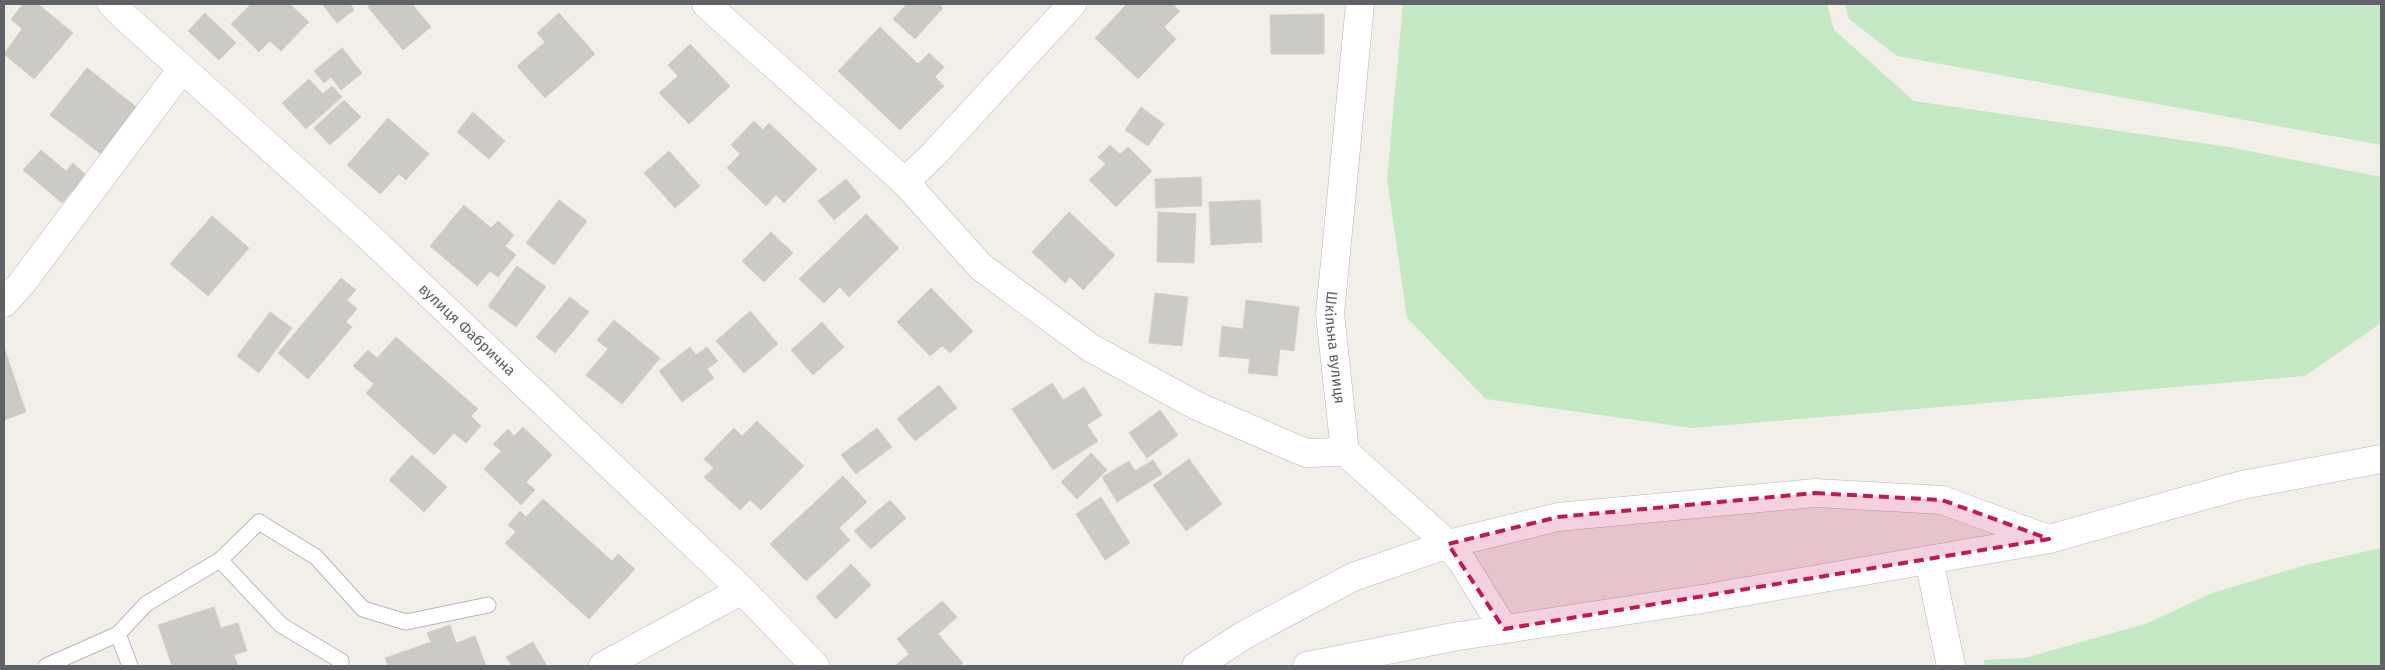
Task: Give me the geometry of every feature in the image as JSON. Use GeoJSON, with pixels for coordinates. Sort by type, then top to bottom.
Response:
{"type":"FeatureCollection","features":[{"type":"Feature","properties":{"kind":"street","name":"вулиця Фабрична"},"geometry":{"type":"LineString","coordinates":[[112,4],[365,233],[742,590],[815,666]]}},
{"type":"Feature","properties":{"kind":"street"},"geometry":{"type":"LineString","coordinates":[[706,4],[905,182],[981,267],[1090,348],[1197,406],[1306,453],[1345,452],[1448,544],[1463,563],[1504,630]]}},
{"type":"Feature","properties":{"kind":"street"},"geometry":{"type":"LineString","coordinates":[[905,182],[934,154],[1072,4]]}},
{"type":"Feature","properties":{"kind":"street","name":"Шкільна вулиця"},"geometry":{"type":"LineString","coordinates":[[1345,452],[1330,314],[1360,4]]}},
{"type":"Feature","properties":{"kind":"street"},"geometry":{"type":"LineString","coordinates":[[4,303],[22,283],[182,69]]}},
{"type":"Feature","properties":{"kind":"street"},"geometry":{"type":"LineString","coordinates":[[1307,666],[1409,656],[1504,630],[1702,599],[2049,539],[2242,485],[2381,458]]}},
{"type":"Feature","properties":{"kind":"street"},"geometry":{"type":"LineString","coordinates":[[1196,666],[1246,634],[1353,577],[1448,544],[1558,517],[1815,493],[1942,500],[2049,539]]}},
{"type":"Feature","properties":{"kind":"street"},"geometry":{"type":"LineString","coordinates":[[1929,560],[1951,666]]}},
{"type":"Feature","properties":{"kind":"street"},"geometry":{"type":"LineString","coordinates":[[603,666],[742,590]]}},
{"type":"Feature","properties":{"kind":"lane"},"geometry":{"type":"LineString","coordinates":[[46,666],[118,634],[146,604],[220,560],[260,522],[316,557],[363,609],[406,622],[488,605]]}},
{"type":"Feature","properties":{"kind":"lane"},"geometry":{"type":"LineString","coordinates":[[220,560],[280,625],[341,661]]}},
{"type":"Feature","properties":{"kind":"lane"},"geometry":{"type":"LineString","coordinates":[[118,634],[130,666]]}},
{"type":"Feature","properties":{"kind":"highlighted area"},"geometry":{"type":"Polygon","coordinates":[[[1815,493],[1942,500],[2049,539],[1929,560],[1504,629],[1448,544],[1558,517],[1815,493]]]}},
{"type":"Feature","properties":{"kind":"green space"},"geometry":{"type":"Polygon","coordinates":[[[1403,4],[1827,4],[1834,30],[1914,101],[2229,147],[2381,177],[2381,323],[2305,376],[1692,428],[1486,399],[1407,318],[1387,178],[1403,4]]]}},
{"type":"Feature","properties":{"kind":"green space"},"geometry":{"type":"Polygon","coordinates":[[[1845,4],[2381,4],[2381,145],[1897,56],[1849,19],[1845,4]]]}},
{"type":"Feature","properties":{"kind":"green space"},"geometry":{"type":"Polygon","coordinates":[[[2381,548],[2381,666],[1985,666],[1984,660],[2025,658],[2148,623],[2212,593],[2306,565],[2381,548]]]}},
{"type":"Feature","properties":{"kind":"building"},"geometry":{"type":"Polygon","coordinates":[[[23,4],[38,4],[73,33],[34,79],[4,54],[22,29],[11,19],[23,4]]]}},
{"type":"Feature","properties":{"kind":"building"},"geometry":{"type":"Polygon","coordinates":[[[251,4],[290,4],[309,22],[281,51],[270,41],[259,52],[231,24],[251,4]]]}},
{"type":"Feature","properties":{"kind":"building"},"geometry":{"type":"Polygon","coordinates":[[[322,4],[350,4],[354,10],[337,23],[322,4]]]}},
{"type":"Feature","properties":{"kind":"building"},"geometry":{"type":"Polygon","coordinates":[[[371,4],[412,4],[431,27],[403,50],[368,7],[371,4]]]}},
{"type":"Feature","properties":{"kind":"building"},"geometry":{"type":"Polygon","coordinates":[[[907,4],[939,4],[943,8],[915,39],[893,19],[907,4]]]}},
{"type":"Feature","properties":{"kind":"building"},"geometry":{"type":"Polygon","coordinates":[[[1127,4],[1172,4],[1180,11],[1164,27],[1176,39],[1138,79],[1095,38],[1127,4]]]}},
{"type":"Feature","properties":{"kind":"building"},"geometry":{"type":"Polygon","coordinates":[[[205,13],[236,43],[219,60],[188,31],[205,13]]]}},
{"type":"Feature","properties":{"kind":"building"},"geometry":{"type":"Polygon","coordinates":[[[559,13],[595,54],[545,98],[517,66],[545,42],[537,33],[559,13]]]}},
{"type":"Feature","properties":{"kind":"building"},"geometry":{"type":"Polygon","coordinates":[[[1324,14],[1324,54],[1271,54],[1270,15],[1324,14]]]}},
{"type":"Feature","properties":{"kind":"building"},"geometry":{"type":"Polygon","coordinates":[[[880,27],[918,64],[929,53],[944,67],[935,77],[944,86],[900,130],[838,71],[880,27]]]}},
{"type":"Feature","properties":{"kind":"building"},"geometry":{"type":"Polygon","coordinates":[[[690,44],[730,86],[689,124],[659,93],[678,76],[668,65],[690,44]]]}},
{"type":"Feature","properties":{"kind":"building"},"geometry":{"type":"Polygon","coordinates":[[[342,48],[362,73],[341,90],[331,77],[324,83],[314,71],[342,48]]]}},
{"type":"Feature","properties":{"kind":"building"},"geometry":{"type":"Polygon","coordinates":[[[87,68],[139,109],[102,155],[50,115],[87,68]]]}},
{"type":"Feature","properties":{"kind":"building"},"geometry":{"type":"Polygon","coordinates":[[[309,79],[323,94],[332,86],[342,97],[306,129],[282,103],[309,79]]]}},
{"type":"Feature","properties":{"kind":"building"},"geometry":{"type":"Polygon","coordinates":[[[344,100],[361,117],[330,145],[314,128],[344,100]]]}},
{"type":"Feature","properties":{"kind":"building"},"geometry":{"type":"Polygon","coordinates":[[[1141,107],[1164,124],[1148,146],[1125,130],[1141,107]]]}},
{"type":"Feature","properties":{"kind":"building"},"geometry":{"type":"Polygon","coordinates":[[[473,112],[505,141],[489,159],[457,132],[473,112]]]}},
{"type":"Feature","properties":{"kind":"building"},"geometry":{"type":"Polygon","coordinates":[[[388,118],[429,154],[406,180],[399,174],[380,194],[347,165],[388,118]]]}},
{"type":"Feature","properties":{"kind":"building"},"geometry":{"type":"Polygon","coordinates":[[[754,121],[763,130],[769,123],[817,169],[784,203],[776,195],[766,206],[727,168],[740,154],[731,145],[754,121]]]}},
{"type":"Feature","properties":{"kind":"building"},"geometry":{"type":"Polygon","coordinates":[[[1110,145],[1120,154],[1128,147],[1152,171],[1116,207],[1089,180],[1106,164],[1098,157],[1110,145]]]}},
{"type":"Feature","properties":{"kind":"building"},"geometry":{"type":"Polygon","coordinates":[[[41,150],[66,171],[73,163],[86,175],[62,203],[23,170],[41,150]]]}},
{"type":"Feature","properties":{"kind":"building"},"geometry":{"type":"Polygon","coordinates":[[[669,151],[700,186],[675,208],[644,173],[669,151]]]}},
{"type":"Feature","properties":{"kind":"building"},"geometry":{"type":"Polygon","coordinates":[[[1201,177],[1202,206],[1156,208],[1155,179],[1201,177]]]}},
{"type":"Feature","properties":{"kind":"building"},"geometry":{"type":"Polygon","coordinates":[[[846,179],[861,197],[834,220],[818,201],[846,179]]]}},
{"type":"Feature","properties":{"kind":"building"},"geometry":{"type":"Polygon","coordinates":[[[559,200],[587,221],[554,265],[526,243],[559,200]]]}},
{"type":"Feature","properties":{"kind":"building"},"geometry":{"type":"Polygon","coordinates":[[[1260,200],[1262,242],[1211,245],[1209,202],[1260,200]]]}},
{"type":"Feature","properties":{"kind":"building"},"geometry":{"type":"Polygon","coordinates":[[[464,205],[491,228],[498,221],[514,235],[505,246],[516,255],[498,277],[490,271],[477,286],[430,246],[464,205]]]}},
{"type":"Feature","properties":{"kind":"building"},"geometry":{"type":"Polygon","coordinates":[[[1069,212],[1115,255],[1083,290],[1070,277],[1065,283],[1032,252],[1069,212]]]}},
{"type":"Feature","properties":{"kind":"building"},"geometry":{"type":"Polygon","coordinates":[[[1158,212],[1196,214],[1194,263],[1157,262],[1158,212]]]}},
{"type":"Feature","properties":{"kind":"building"},"geometry":{"type":"Polygon","coordinates":[[[866,214],[899,248],[849,297],[840,287],[824,303],[799,279],[866,214]]]}},
{"type":"Feature","properties":{"kind":"building"},"geometry":{"type":"Polygon","coordinates":[[[212,216],[249,248],[208,296],[170,264],[212,216]]]}},
{"type":"Feature","properties":{"kind":"building"},"geometry":{"type":"Polygon","coordinates":[[[771,232],[793,253],[764,282],[742,261],[771,232]]]}},
{"type":"Feature","properties":{"kind":"building"},"geometry":{"type":"Polygon","coordinates":[[[517,266],[546,287],[516,327],[488,306],[517,266]]]}},
{"type":"Feature","properties":{"kind":"building"},"geometry":{"type":"Polygon","coordinates":[[[341,278],[356,290],[347,300],[357,309],[346,322],[352,327],[308,379],[278,353],[341,278]]]}},
{"type":"Feature","properties":{"kind":"building"},"geometry":{"type":"Polygon","coordinates":[[[931,288],[973,331],[950,353],[942,346],[930,356],[897,322],[931,288]]]}},
{"type":"Feature","properties":{"kind":"building"},"geometry":{"type":"Polygon","coordinates":[[[1155,293],[1188,297],[1182,346],[1149,343],[1155,293]]]}},
{"type":"Feature","properties":{"kind":"building"},"geometry":{"type":"Polygon","coordinates":[[[570,297],[589,312],[555,353],[536,337],[570,297]]]}},
{"type":"Feature","properties":{"kind":"building"},"geometry":{"type":"Polygon","coordinates":[[[1246,300],[1299,307],[1294,351],[1280,349],[1277,376],[1248,373],[1250,359],[1219,356],[1222,326],[1243,329],[1246,300]]]}},
{"type":"Feature","properties":{"kind":"building"},"geometry":{"type":"Polygon","coordinates":[[[750,311],[778,344],[744,373],[716,341],[750,311]]]}},
{"type":"Feature","properties":{"kind":"building"},"geometry":{"type":"Polygon","coordinates":[[[270,312],[292,328],[259,373],[237,356],[270,312]]]}},
{"type":"Feature","properties":{"kind":"building"},"geometry":{"type":"Polygon","coordinates":[[[614,320],[660,358],[622,404],[586,375],[608,349],[597,340],[614,320]]]}},
{"type":"Feature","properties":{"kind":"building"},"geometry":{"type":"Polygon","coordinates":[[[822,322],[844,347],[813,375],[791,350],[822,322]]]}},
{"type":"Feature","properties":{"kind":"building"},"geometry":{"type":"Polygon","coordinates":[[[396,337],[478,409],[471,416],[481,426],[466,443],[454,433],[434,455],[366,393],[374,384],[353,366],[368,350],[377,358],[396,337]]]}},
{"type":"Feature","properties":{"kind":"building"},"geometry":{"type":"Polygon","coordinates":[[[4,347],[26,412],[4,420],[4,347]]]}},
{"type":"Feature","properties":{"kind":"building"},"geometry":{"type":"Polygon","coordinates":[[[690,347],[696,355],[707,347],[718,361],[707,369],[714,378],[682,402],[659,371],[690,347]]]}},
{"type":"Feature","properties":{"kind":"building"},"geometry":{"type":"Polygon","coordinates":[[[1052,383],[1063,400],[1084,387],[1102,415],[1087,425],[1098,441],[1053,470],[1012,409],[1052,383]]]}},
{"type":"Feature","properties":{"kind":"building"},"geometry":{"type":"Polygon","coordinates":[[[939,385],[957,408],[915,441],[897,419],[939,385]]]}},
{"type":"Feature","properties":{"kind":"building"},"geometry":{"type":"Polygon","coordinates":[[[1160,410],[1178,435],[1147,458],[1129,433],[1160,410]]]}},
{"type":"Feature","properties":{"kind":"building"},"geometry":{"type":"Polygon","coordinates":[[[757,421],[804,466],[761,510],[750,500],[740,510],[704,477],[714,468],[704,459],[734,428],[742,436],[757,421]]]}},
{"type":"Feature","properties":{"kind":"building"},"geometry":{"type":"Polygon","coordinates":[[[523,427],[552,455],[526,482],[535,490],[521,505],[484,469],[501,451],[493,444],[508,429],[514,436],[523,427]]]}},
{"type":"Feature","properties":{"kind":"building"},"geometry":{"type":"Polygon","coordinates":[[[877,428],[892,447],[856,474],[841,455],[877,428]]]}},
{"type":"Feature","properties":{"kind":"building"},"geometry":{"type":"Polygon","coordinates":[[[1091,453],[1107,470],[1077,499],[1061,482],[1091,453]]]}},
{"type":"Feature","properties":{"kind":"building"},"geometry":{"type":"Polygon","coordinates":[[[412,455],[447,487],[424,512],[389,480],[412,455]]]}},
{"type":"Feature","properties":{"kind":"building"},"geometry":{"type":"Polygon","coordinates":[[[1189,459],[1222,504],[1186,531],[1153,485],[1189,459]]]}},
{"type":"Feature","properties":{"kind":"building"},"geometry":{"type":"Polygon","coordinates":[[[1153,460],[1162,474],[1117,502],[1102,477],[1129,461],[1135,471],[1153,460]]]}},
{"type":"Feature","properties":{"kind":"building"},"geometry":{"type":"Polygon","coordinates":[[[843,476],[867,502],[839,528],[850,540],[806,581],[770,544],[843,476]]]}},
{"type":"Feature","properties":{"kind":"building"},"geometry":{"type":"Polygon","coordinates":[[[1101,497],[1130,543],[1105,560],[1076,514],[1101,497]]]}},
{"type":"Feature","properties":{"kind":"building"},"geometry":{"type":"Polygon","coordinates":[[[543,499],[612,561],[618,554],[635,569],[589,619],[505,543],[516,532],[508,525],[520,511],[526,517],[543,499]]]}},
{"type":"Feature","properties":{"kind":"building"},"geometry":{"type":"Polygon","coordinates":[[[890,500],[906,518],[871,549],[854,531],[890,500]]]}},
{"type":"Feature","properties":{"kind":"building"},"geometry":{"type":"Polygon","coordinates":[[[851,564],[871,585],[836,619],[816,597],[851,564]]]}},
{"type":"Feature","properties":{"kind":"building"},"geometry":{"type":"Polygon","coordinates":[[[942,601],[957,617],[938,634],[963,663],[959,666],[895,666],[909,654],[897,639],[942,601]]]}},
{"type":"Feature","properties":{"kind":"building"},"geometry":{"type":"Polygon","coordinates":[[[214,607],[221,628],[238,623],[247,651],[234,655],[238,666],[172,666],[158,625],[214,607]]]}},
{"type":"Feature","properties":{"kind":"building"},"geometry":{"type":"Polygon","coordinates":[[[450,625],[456,643],[475,636],[486,666],[388,666],[385,658],[431,642],[427,633],[450,625]]]}},
{"type":"Feature","properties":{"kind":"building"},"geometry":{"type":"Polygon","coordinates":[[[533,642],[547,666],[512,666],[506,657],[533,642]]]}}]}
